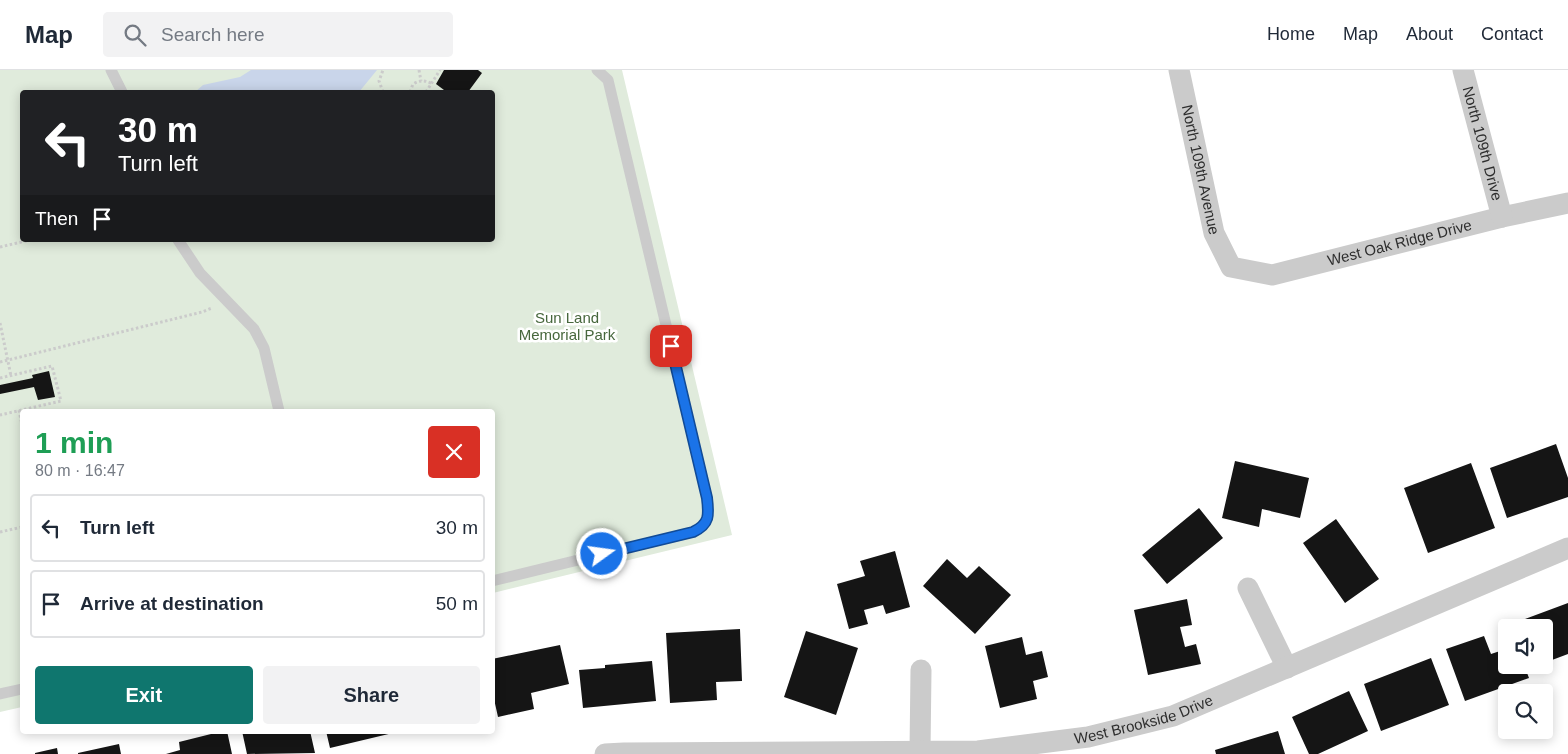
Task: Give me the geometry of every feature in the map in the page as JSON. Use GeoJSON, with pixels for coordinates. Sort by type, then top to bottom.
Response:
{"type":"FeatureCollection","features":[{"type":"Feature","properties":{"kind":"street","name":"North 109th Avenue"},"geometry":{"type":"LineString","coordinates":[[1179,70],[1214,233],[1230,267]]}},
{"type":"Feature","properties":{"kind":"street","name":"North 109th Drive"},"geometry":{"type":"LineString","coordinates":[[1463,70],[1502,217]]}},
{"type":"Feature","properties":{"kind":"street","name":"West Oak Ridge Drive"},"geometry":{"type":"LineString","coordinates":[[1230,267],[1272,275],[1502,217],[1568,203]]}},
{"type":"Feature","properties":{"kind":"street","name":"West Brookside Drive"},"geometry":{"type":"LineString","coordinates":[[605,754],[978,751],[1088,737],[1173,716],[1568,548]]}},
{"type":"Feature","properties":{"kind":"street"},"geometry":{"type":"LineString","coordinates":[[1248,588],[1286,668]]}},
{"type":"Feature","properties":{"kind":"street"},"geometry":{"type":"LineString","coordinates":[[920,751],[921,670]]}},
{"type":"Feature","properties":{"kind":"lane"},"geometry":{"type":"LineString","coordinates":[[111,70],[121,90]]}},
{"type":"Feature","properties":{"kind":"lane"},"geometry":{"type":"LineString","coordinates":[[495,580],[693,532],[702,528],[708,513],[707,498],[608,80],[597,70]]}},
{"type":"Feature","properties":{"kind":"lane"},"geometry":{"type":"LineString","coordinates":[[179,242],[200,273],[254,329],[264,348],[279,409]]}},
{"type":"Feature","properties":{"kind":"lane"},"geometry":{"type":"LineString","coordinates":[[0,694],[20,689]]}},
{"type":"Feature","properties":{"kind":"path"},"geometry":{"type":"LineString","coordinates":[[382,90],[379,81],[383,70]]}},
{"type":"Feature","properties":{"kind":"path"},"geometry":{"type":"LineString","coordinates":[[419,70],[421,81]]}},
{"type":"Feature","properties":{"kind":"path"},"geometry":{"type":"LineString","coordinates":[[427,90],[440,70]]}},
{"type":"Feature","properties":{"kind":"path"},"geometry":{"type":"LineString","coordinates":[[411,90],[413,84],[418,80],[432,83]]}},
{"type":"Feature","properties":{"kind":"path"},"geometry":{"type":"LineString","coordinates":[[0,247],[21,242]]}},
{"type":"Feature","properties":{"kind":"path"},"geometry":{"type":"LineString","coordinates":[[0,362],[202,312],[228,302]]}},
{"type":"Feature","properties":{"kind":"path"},"geometry":{"type":"LineString","coordinates":[[0,324],[11,376]]}},
{"type":"Feature","properties":{"kind":"path"},"geometry":{"type":"LineString","coordinates":[[0,378],[52,366],[61,401],[24,409]]}},
{"type":"Feature","properties":{"kind":"path"},"geometry":{"type":"LineString","coordinates":[[0,415],[19,410],[20,415]]}},
{"type":"Feature","properties":{"kind":"path"},"geometry":{"type":"LineString","coordinates":[[0,532],[20,527]]}},
{"type":"Feature","properties":{"kind":"green space","name":"Sun Land Memorial Park"},"geometry":{"type":"Polygon","coordinates":[[[0,70],[622,70],[732,535],[495,593],[495,409],[20,409],[20,707],[0,712],[0,70]]]}},
{"type":"Feature","properties":{"kind":"water"},"geometry":{"type":"Polygon","coordinates":[[[251,70],[377,70],[361,90],[197,90],[203,85],[240,77],[251,70]]]}},
{"type":"Feature","properties":{"kind":"building"},"geometry":{"type":"Polygon","coordinates":[[[444,70],[478,70],[482,73],[469,90],[444,90],[436,84],[444,70]]]}},
{"type":"Feature","properties":{"kind":"building"},"geometry":{"type":"Polygon","coordinates":[[[49,371],[55,397],[38,400],[34,387],[0,394],[0,385],[33,378],[32,375],[49,371]]]}},
{"type":"Feature","properties":{"kind":"building"},"geometry":{"type":"Polygon","coordinates":[[[1556,444],[1568,478],[1568,497],[1507,518],[1490,468],[1556,444]]]}},
{"type":"Feature","properties":{"kind":"building"},"geometry":{"type":"Polygon","coordinates":[[[1235,461],[1309,478],[1300,518],[1262,509],[1259,527],[1222,518],[1235,461]]]}},
{"type":"Feature","properties":{"kind":"building"},"geometry":{"type":"Polygon","coordinates":[[[1471,463],[1495,528],[1428,553],[1404,488],[1471,463]]]}},
{"type":"Feature","properties":{"kind":"building"},"geometry":{"type":"Polygon","coordinates":[[[1199,508],[1223,538],[1167,584],[1142,555],[1199,508]]]}},
{"type":"Feature","properties":{"kind":"building"},"geometry":{"type":"Polygon","coordinates":[[[1336,519],[1379,579],[1345,603],[1303,543],[1336,519]]]}},
{"type":"Feature","properties":{"kind":"building"},"geometry":{"type":"Polygon","coordinates":[[[895,551],[910,607],[886,614],[883,605],[864,610],[868,624],[849,629],[837,584],[865,576],[860,561],[895,551]]]}},
{"type":"Feature","properties":{"kind":"building"},"geometry":{"type":"Polygon","coordinates":[[[947,559],[967,578],[979,566],[1011,595],[975,634],[923,586],[947,559]]]}},
{"type":"Feature","properties":{"kind":"building"},"geometry":{"type":"Polygon","coordinates":[[[1187,599],[1192,625],[1180,627],[1185,647],[1196,644],[1201,664],[1148,675],[1134,610],[1187,599]]]}},
{"type":"Feature","properties":{"kind":"building"},"geometry":{"type":"Polygon","coordinates":[[[1568,603],[1568,654],[1553,660],[1553,619],[1525,619],[1568,603]]]}},
{"type":"Feature","properties":{"kind":"building"},"geometry":{"type":"Polygon","coordinates":[[[740,629],[742,681],[716,682],[717,700],[670,703],[666,633],[740,629]]]}},
{"type":"Feature","properties":{"kind":"building"},"geometry":{"type":"Polygon","coordinates":[[[806,631],[858,648],[836,715],[784,697],[806,631]]]}},
{"type":"Feature","properties":{"kind":"building"},"geometry":{"type":"Polygon","coordinates":[[[1484,636],[1491,654],[1498,652],[1498,674],[1527,674],[1529,678],[1512,684],[1498,684],[1498,689],[1465,701],[1446,649],[1484,636]]]}},
{"type":"Feature","properties":{"kind":"building"},"geometry":{"type":"Polygon","coordinates":[[[1022,637],[1026,655],[1042,651],[1048,677],[1033,681],[1037,699],[1000,708],[985,646],[1022,637]]]}},
{"type":"Feature","properties":{"kind":"building"},"geometry":{"type":"Polygon","coordinates":[[[560,645],[569,684],[531,693],[534,709],[498,717],[495,704],[495,658],[560,645]]]}},
{"type":"Feature","properties":{"kind":"building"},"geometry":{"type":"Polygon","coordinates":[[[1431,658],[1449,705],[1381,731],[1364,684],[1431,658]]]}},
{"type":"Feature","properties":{"kind":"building"},"geometry":{"type":"Polygon","coordinates":[[[652,661],[656,701],[583,708],[579,670],[605,668],[605,665],[652,661]]]}},
{"type":"Feature","properties":{"kind":"building"},"geometry":{"type":"Polygon","coordinates":[[[1349,691],[1368,731],[1318,754],[1309,754],[1292,717],[1349,691]]]}},
{"type":"Feature","properties":{"kind":"building"},"geometry":{"type":"Polygon","coordinates":[[[1278,731],[1285,754],[1216,754],[1215,750],[1278,731]]]}},
{"type":"Feature","properties":{"kind":"building"},"geometry":{"type":"Polygon","coordinates":[[[211,734],[228,734],[232,754],[166,754],[180,750],[179,742],[211,734]]]}},
{"type":"Feature","properties":{"kind":"building"},"geometry":{"type":"Polygon","coordinates":[[[243,734],[311,734],[315,753],[247,754],[243,734]]]}},
{"type":"Feature","properties":{"kind":"building"},"geometry":{"type":"Polygon","coordinates":[[[327,734],[389,734],[330,748],[327,734]]]}},
{"type":"Feature","properties":{"kind":"building"},"geometry":{"type":"Polygon","coordinates":[[[119,744],[121,754],[78,754],[78,753],[119,744]]]}},
{"type":"Feature","properties":{"kind":"building"},"geometry":{"type":"Polygon","coordinates":[[[57,748],[58,754],[35,754],[35,753],[57,748]]]}},
{"type":"Feature","properties":{"kind":"route"},"geometry":{"type":"LineString","coordinates":[[602,554],[693,532],[702,528],[705,524],[708,513],[707,498],[671,346]]}}]}
